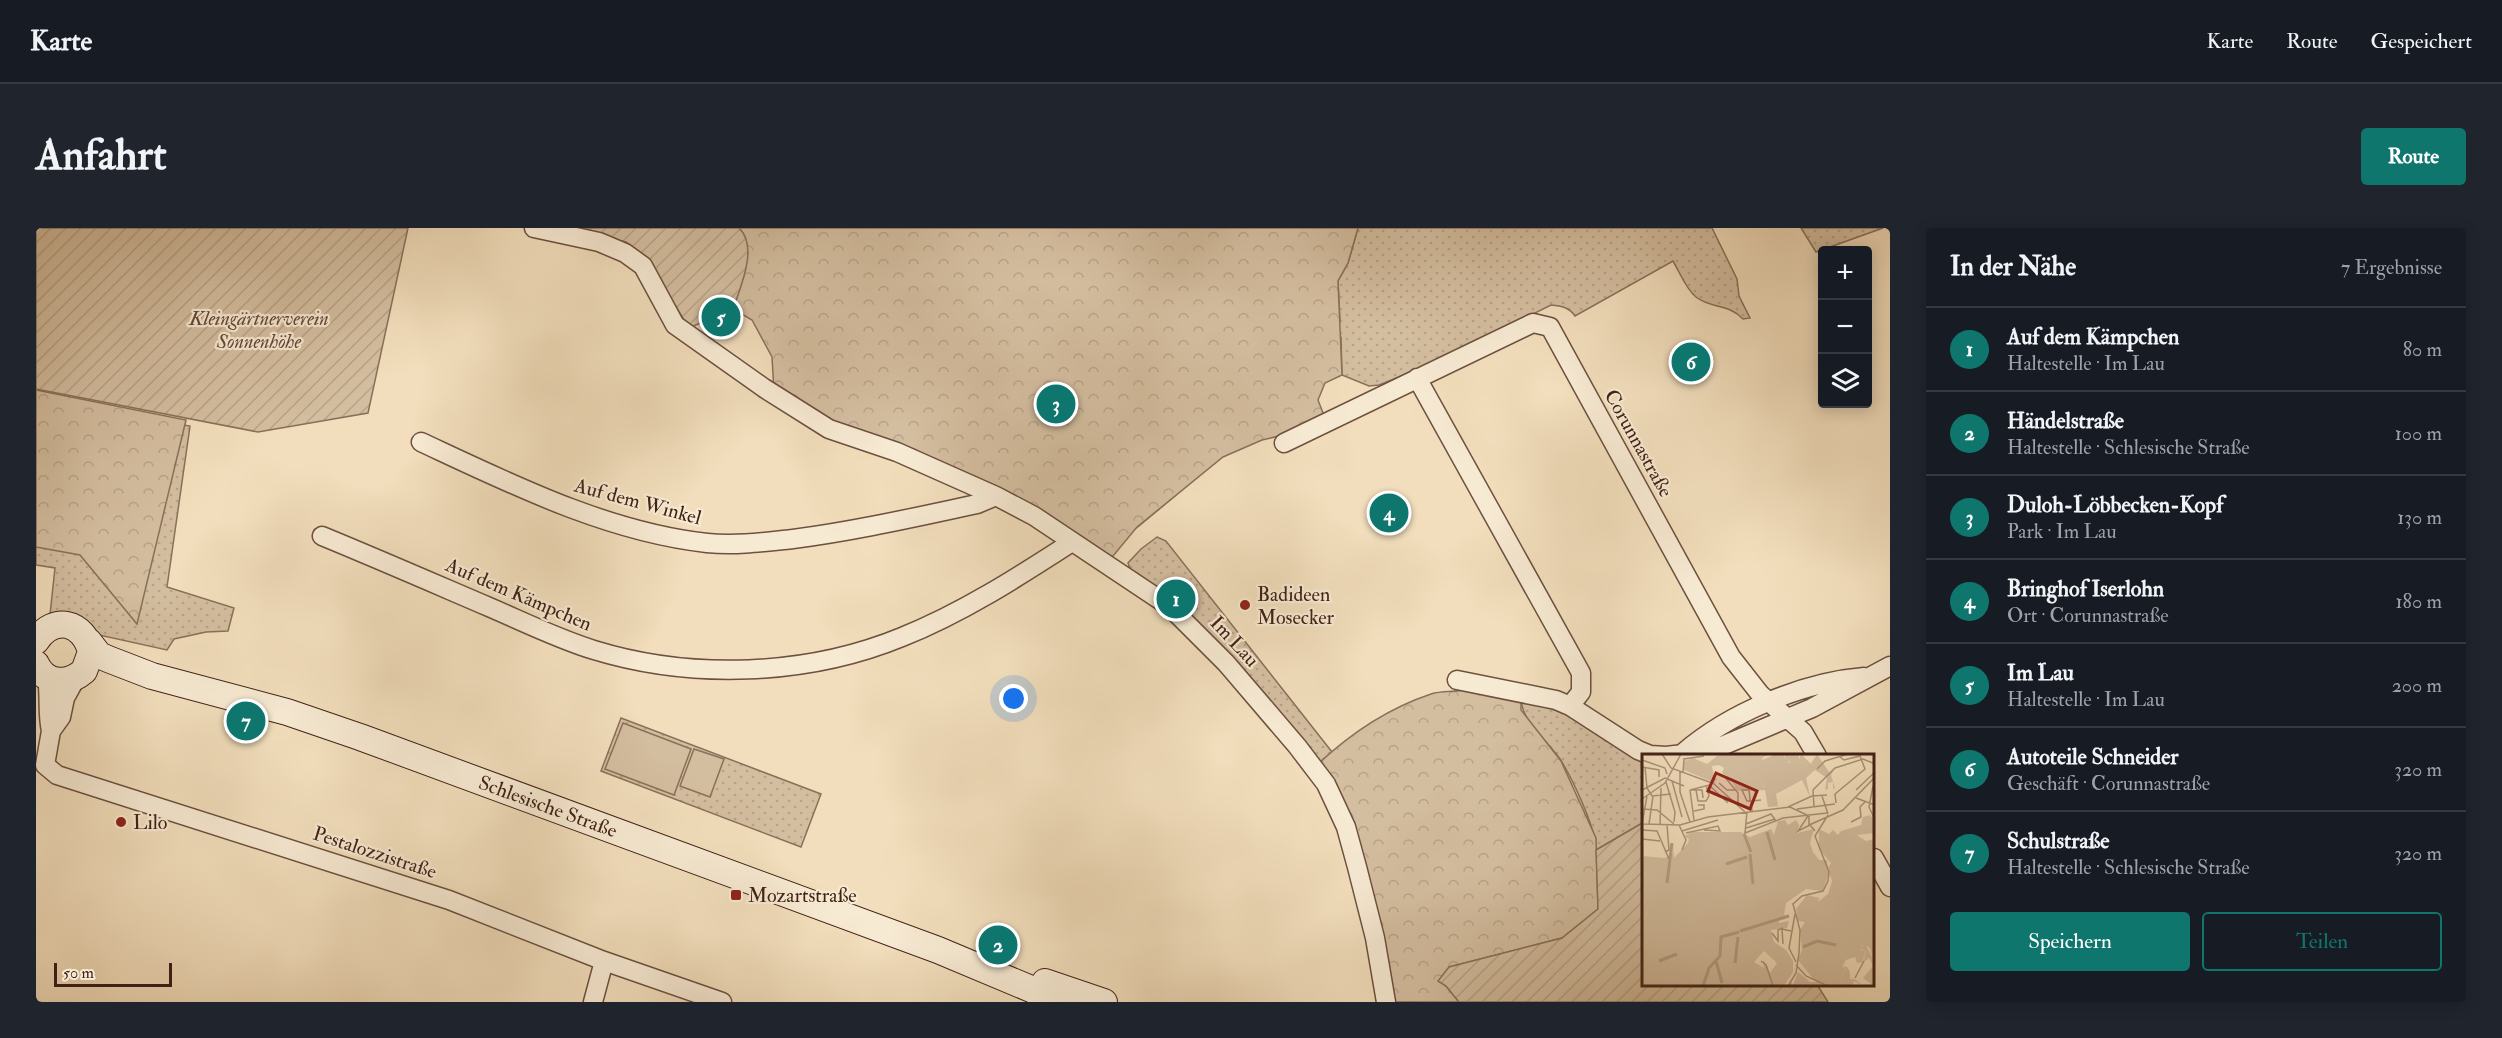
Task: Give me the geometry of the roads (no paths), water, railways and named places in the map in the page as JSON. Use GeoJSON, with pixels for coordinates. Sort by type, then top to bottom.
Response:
{"type":"FeatureCollection","features":[{"type":"Feature","properties":{"kind":"main road","name":"Schlesische Straße"},"geometry":{"type":"LineString","coordinates":[[38,637],[48,628],[66,625],[75,628],[83,634],[99,655],[152,676],[288,712],[360,737],[938,950],[1062,1002]]}},
{"type":"Feature","properties":{"kind":"main road"},"geometry":{"type":"LineString","coordinates":[[80,675],[91,652],[89,642]]}},
{"type":"Feature","properties":{"kind":"main road","name":"Schlesische Straße"},"geometry":{"type":"LineString","coordinates":[[41,671],[57,681],[80,675],[152,676]]}},
{"type":"Feature","properties":{"kind":"main road","name":"Schlesische Straße"},"geometry":{"type":"LineString","coordinates":[[938,950],[1104,1002]]}},
{"type":"Feature","properties":{"kind":"street","name":"Im Lau"},"geometry":{"type":"LineString","coordinates":[[534,228],[599,242],[625,253],[643,266],[675,325],[764,388],[829,429],[897,452],[996,496],[1034,516],[1169,606],[1196,631],[1297,746],[1326,784],[1346,827],[1375,938],[1386,1002]]}},
{"type":"Feature","properties":{"kind":"street","name":"Corunnastraße"},"geometry":{"type":"LineString","coordinates":[[1284,443],[1533,323],[1550,327],[1731,657],[1749,681],[1803,732],[1816,754]]}},
{"type":"Feature","properties":{"kind":"street"},"geometry":{"type":"LineString","coordinates":[[1417,378],[1581,673],[1581,692],[1570,706]]}},
{"type":"Feature","properties":{"kind":"street","name":"Auf dem Winkel"},"geometry":{"type":"LineString","coordinates":[[421,442],[586,514],[651,532],[708,543],[758,543],[822,535],[977,504],[996,496]]}},
{"type":"Feature","properties":{"kind":"street","name":"Auf dem Kämpchen"},"geometry":{"type":"LineString","coordinates":[[322,536],[550,635],[596,651],[689,669],[708,670],[802,664],[843,656],[901,638],[951,614],[1028,571],[1072,542]]}},
{"type":"Feature","properties":{"kind":"street"},"geometry":{"type":"LineString","coordinates":[[1677,754],[1710,751],[1790,718],[1857,686],[1890,666]]}},
{"type":"Feature","properties":{"kind":"street","name":"Pestalozzistraße"},"geometry":{"type":"LineString","coordinates":[[41,671],[50,695],[48,715],[51,731]]}},
{"type":"Feature","properties":{"kind":"street","name":"Pestalozzistraße"},"geometry":{"type":"LineString","coordinates":[[80,675],[65,698],[61,717],[51,731],[40,766],[57,775],[449,900],[604,961],[722,1002]]}},
{"type":"Feature","properties":{"kind":"street"},"geometry":{"type":"LineString","coordinates":[[1683,753],[1697,741],[1770,701],[1836,681],[1869,677]]}},
{"type":"Feature","properties":{"kind":"street"},"geometry":{"type":"LineString","coordinates":[[1456,680],[1570,706],[1638,750],[1650,754]]}},
{"type":"Feature","properties":{"kind":"street"},"geometry":{"type":"LineString","coordinates":[[1875,860],[1890,887]]}},
{"type":"Feature","properties":{"kind":"street"},"geometry":{"type":"LineString","coordinates":[[593,1002],[604,961]]}},
{"type":"Feature","properties":{"kind":"place","name":"Im Lau"},"geometry":{"type":"Point","coordinates":[721,317]}},
{"type":"Feature","properties":{"kind":"place","name":"Autoteile Schneider"},"geometry":{"type":"Point","coordinates":[1691,362]}},
{"type":"Feature","properties":{"kind":"place","name":"Duloh-Löbbecken-Kopf"},"geometry":{"type":"Point","coordinates":[1056,404]}},
{"type":"Feature","properties":{"kind":"place","name":"Bringhof Iserlohn"},"geometry":{"type":"Point","coordinates":[1389,513]}},
{"type":"Feature","properties":{"kind":"place","name":"Auf dem Kämpchen"},"geometry":{"type":"Point","coordinates":[1176,599]}},
{"type":"Feature","properties":{"kind":"place","name":"Badideen Mosecker"},"geometry":{"type":"Point","coordinates":[1245,605]}},
{"type":"Feature","properties":{"kind":"place","name":"Schulstraße"},"geometry":{"type":"Point","coordinates":[246,721]}},
{"type":"Feature","properties":{"kind":"place","name":"Lilo"},"geometry":{"type":"Point","coordinates":[121,822]}},
{"type":"Feature","properties":{"kind":"place","name":"Mozartstraße"},"geometry":{"type":"Point","coordinates":[736,895]}},
{"type":"Feature","properties":{"kind":"place","name":"Händelstraße"},"geometry":{"type":"Point","coordinates":[998,945]}},
{"type":"Feature","properties":{"kind":"park label","name":"Kleingärtnerverein Sonnenhöhe"},"geometry":{"type":"Point","coordinates":[259,330]}}]}
